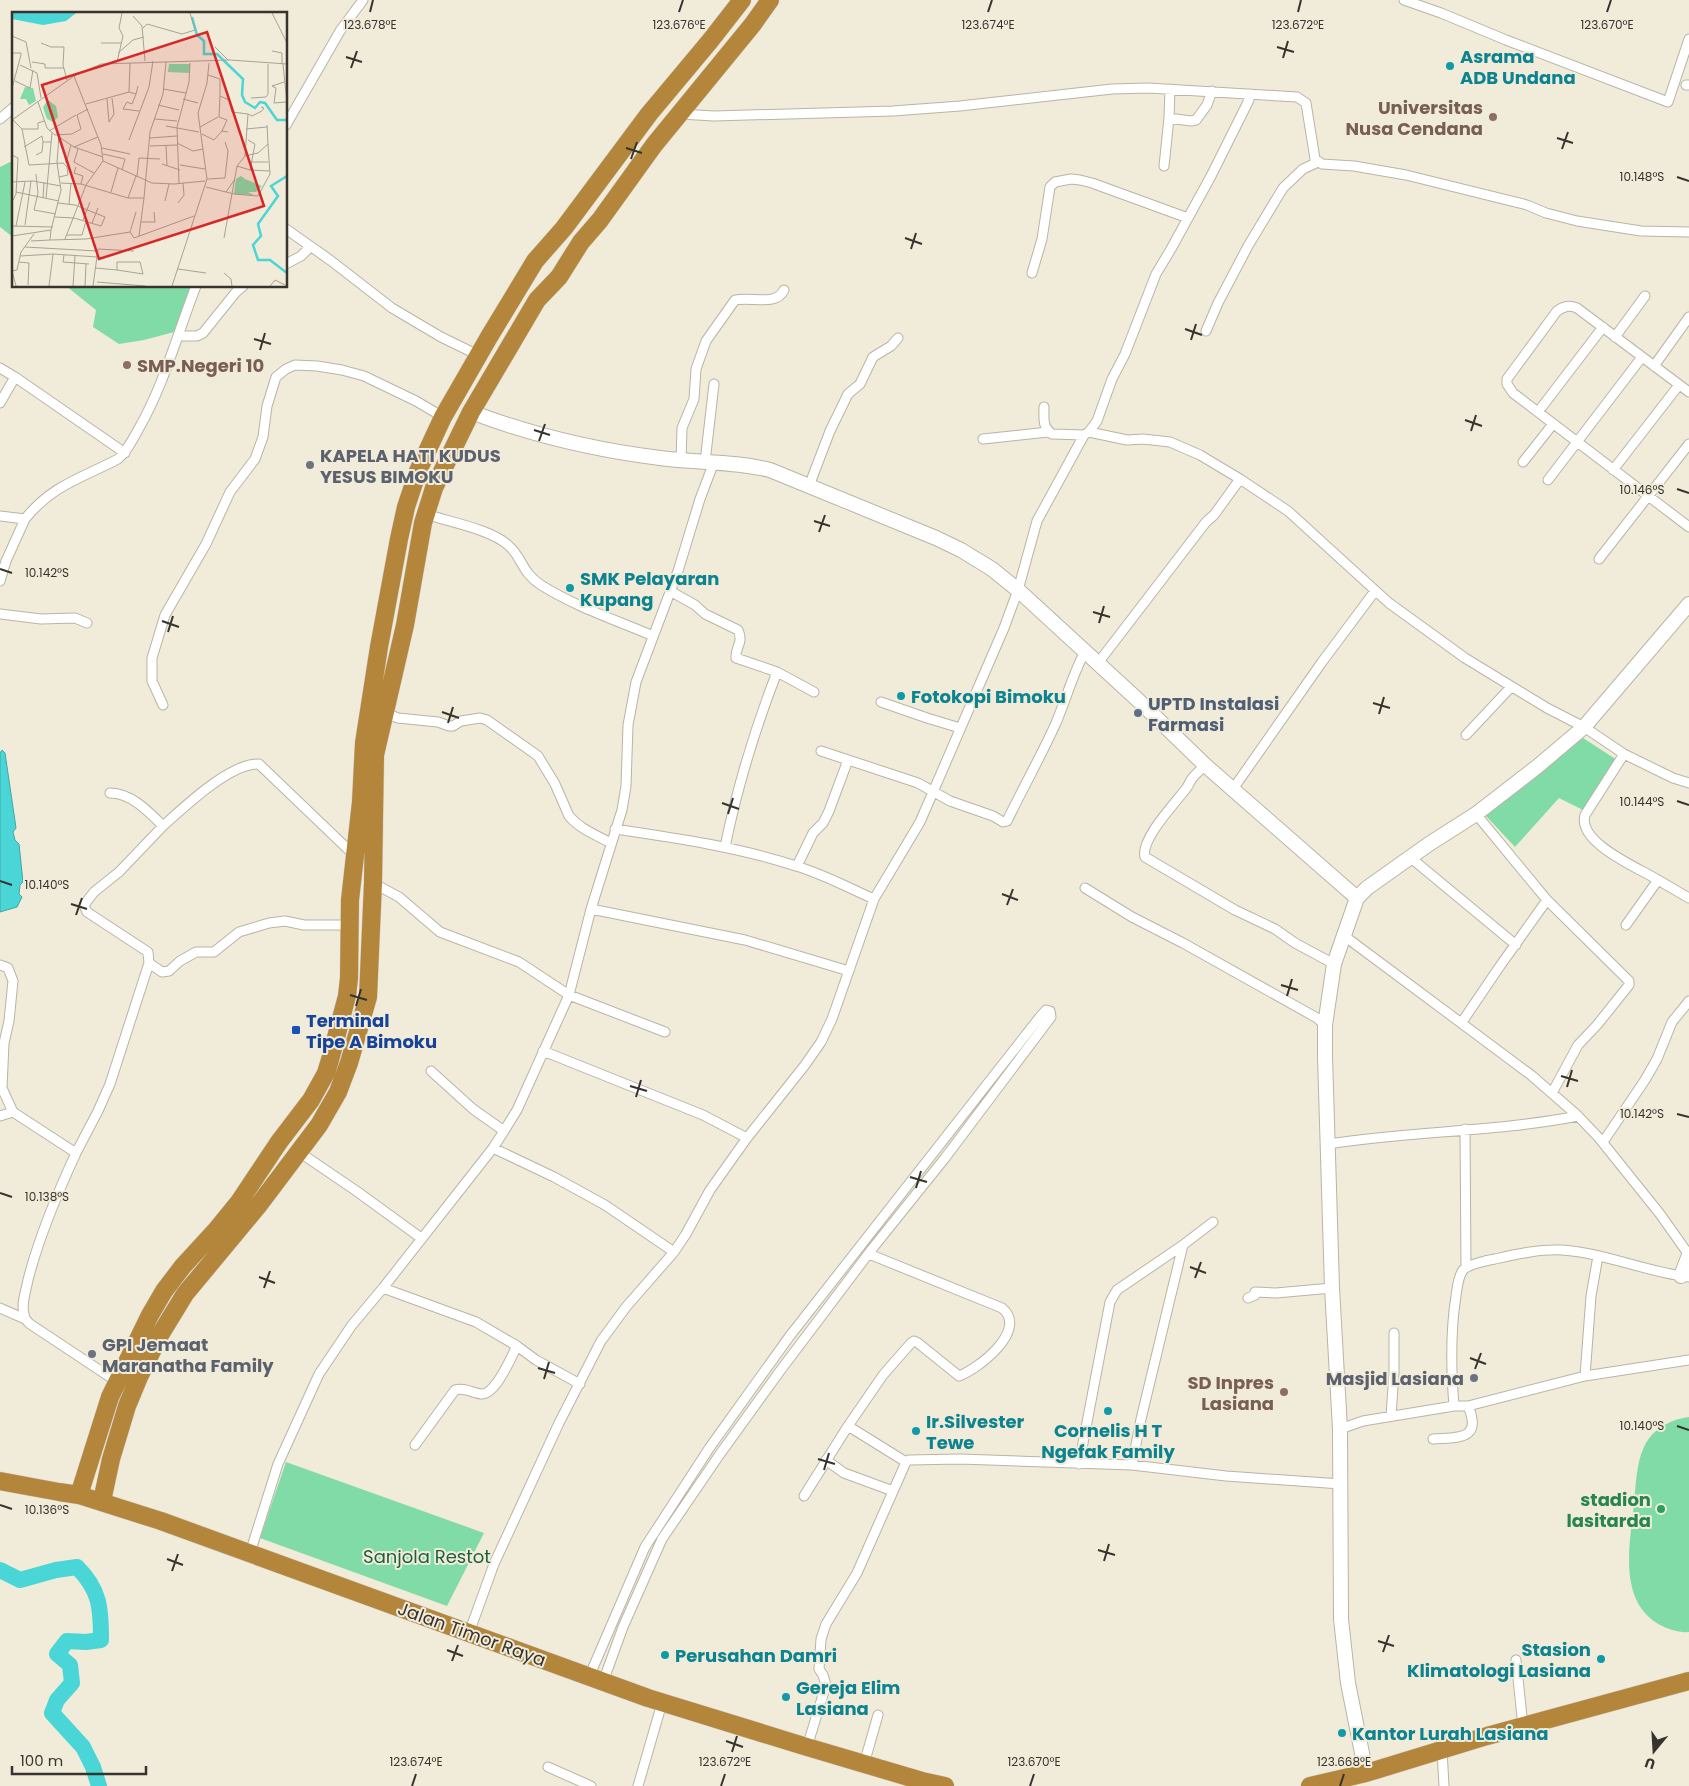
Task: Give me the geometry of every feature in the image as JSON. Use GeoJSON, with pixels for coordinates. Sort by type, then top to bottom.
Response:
{"type":"FeatureCollection","features":[{"type":"Feature","properties":{"kind":"highway"},"geometry":{"type":"LineString","coordinates":[[79,1495],[116,1381],[164,1291],[239,1202],[279,1142],[311,1100],[326,1073],[340,1024],[349,978],[349,925],[353,863],[360,811],[364,743],[394,566],[406,507],[418,471],[443,417],[535,261],[564,228],[630,138],[742,0]]}},
{"type":"Feature","properties":{"kind":"highway"},"geometry":{"type":"LineString","coordinates":[[102,1501],[116,1440],[139,1377],[156,1341],[173,1312],[195,1282],[258,1206],[299,1152],[334,1100],[360,1031],[368,997],[373,878],[374,765],[405,625],[414,569],[426,514],[434,488],[471,412],[536,300],[559,277],[581,242],[600,220],[648,153],[753,24],[770,0]]}},
{"type":"Feature","properties":{"kind":"highway"},"geometry":{"type":"LineString","coordinates":[[630,138],[648,153]]}},
{"type":"Feature","properties":{"kind":"highway"},"geometry":{"type":"LineString","coordinates":[[394,566],[414,569]]}},
{"type":"Feature","properties":{"kind":"highway"},"geometry":{"type":"LineString","coordinates":[[353,863],[373,878]]}},
{"type":"Feature","properties":{"kind":"highway"},"geometry":{"type":"LineString","coordinates":[[340,1024],[360,1031]]}},
{"type":"Feature","properties":{"kind":"highway"},"geometry":{"type":"LineString","coordinates":[[180,1270],[195,1282]]}},
{"type":"Feature","properties":{"kind":"highway","name":"Jalan Timor Raya"},"geometry":{"type":"LineString","coordinates":[[0,1481],[79,1495],[161,1520],[596,1680],[920,1783],[945,1786]]}},
{"type":"Feature","properties":{"kind":"highway"},"geometry":{"type":"LineString","coordinates":[[1310,1786],[1366,1773],[1523,1726],[1689,1681]]}},
{"type":"Feature","properties":{"kind":"street"},"geometry":{"type":"LineString","coordinates":[[288,122],[340,31],[364,0]]}},
{"type":"Feature","properties":{"kind":"street"},"geometry":{"type":"LineString","coordinates":[[1404,0],[1419,3],[1506,40],[1668,102],[1689,40]]}},
{"type":"Feature","properties":{"kind":"street"},"geometry":{"type":"LineString","coordinates":[[680,114],[714,116],[846,113],[960,106],[1112,89],[1170,89],[1297,97],[1303,99],[1306,103],[1312,149],[1318,162]]}},
{"type":"Feature","properties":{"kind":"street"},"geometry":{"type":"LineString","coordinates":[[1164,166],[1170,89]]}},
{"type":"Feature","properties":{"kind":"street"},"geometry":{"type":"LineString","coordinates":[[1169,118],[1196,120],[1212,91]]}},
{"type":"Feature","properties":{"kind":"street"},"geometry":{"type":"LineString","coordinates":[[469,1633],[494,1564],[559,1423],[601,1341],[615,1320],[674,1252],[710,1190],[747,1138],[805,1066],[821,1042],[832,1019],[874,899],[920,822],[1004,628],[1018,590],[1037,521],[1087,433],[1096,421],[1112,379],[1125,354],[1156,274],[1188,218],[1249,100],[1248,94]]}},
{"type":"Feature","properties":{"kind":"street"},"geometry":{"type":"LineString","coordinates":[[0,119],[12,109]]}},
{"type":"Feature","properties":{"kind":"street"},"geometry":{"type":"LineString","coordinates":[[1206,331],[1218,303],[1248,246],[1283,188],[1303,169],[1318,162],[1406,175],[1577,221],[1641,231],[1689,232]]}},
{"type":"Feature","properties":{"kind":"street"},"geometry":{"type":"LineString","coordinates":[[1032,272],[1042,239],[1050,187],[1055,182],[1071,179],[1092,183],[1188,218]]}},
{"type":"Feature","properties":{"kind":"street"},"geometry":{"type":"LineString","coordinates":[[288,230],[399,312],[441,337],[478,355]]}},
{"type":"Feature","properties":{"kind":"street"},"geometry":{"type":"LineString","coordinates":[[288,263],[301,256],[310,247]]}},
{"type":"Feature","properties":{"kind":"street"},"geometry":{"type":"LineString","coordinates":[[0,582],[6,561],[25,519],[34,508],[57,489],[118,459],[125,453],[148,414],[195,288]]}},
{"type":"Feature","properties":{"kind":"street"},"geometry":{"type":"LineString","coordinates":[[178,336],[197,336],[203,333],[241,288]]}},
{"type":"Feature","properties":{"kind":"street"},"geometry":{"type":"LineString","coordinates":[[681,460],[682,428],[694,399],[696,369],[706,341],[734,300],[744,298],[774,300],[782,295],[784,290]]}},
{"type":"Feature","properties":{"kind":"street"},"geometry":{"type":"LineString","coordinates":[[1615,336],[1646,296]]}},
{"type":"Feature","properties":{"kind":"street"},"geometry":{"type":"LineString","coordinates":[[1688,525],[1513,393],[1507,384],[1507,380],[1557,311],[1568,306],[1577,308],[1689,392]]}},
{"type":"Feature","properties":{"kind":"street"},"geometry":{"type":"LineString","coordinates":[[1654,366],[1689,317]]}},
{"type":"Feature","properties":{"kind":"street"},"geometry":{"type":"LineString","coordinates":[[1538,412],[1603,327]]}},
{"type":"Feature","properties":{"kind":"street"},"geometry":{"type":"LineString","coordinates":[[809,486],[830,431],[848,394],[860,384],[873,358],[891,346],[898,338]]}},
{"type":"Feature","properties":{"kind":"street"},"geometry":{"type":"LineString","coordinates":[[1548,480],[1642,357]]}},
{"type":"Feature","properties":{"kind":"street"},"geometry":{"type":"LineString","coordinates":[[163,705],[152,681],[152,658],[165,614],[206,544],[230,492],[255,459],[263,437],[268,406],[276,377],[295,365],[342,370],[364,376],[443,417]]}},
{"type":"Feature","properties":{"kind":"street"},"geometry":{"type":"LineString","coordinates":[[0,368],[125,453]]}},
{"type":"Feature","properties":{"kind":"street"},"geometry":{"type":"LineString","coordinates":[[0,403],[15,377]]}},
{"type":"Feature","properties":{"kind":"street"},"geometry":{"type":"LineString","coordinates":[[250,1553],[278,1464],[319,1374],[352,1325],[494,1148],[517,1110],[569,995],[591,909],[622,810],[626,786],[628,725],[632,697],[670,591],[700,499],[709,462],[714,384]]}},
{"type":"Feature","properties":{"kind":"street"},"geometry":{"type":"LineString","coordinates":[[1613,470],[1679,385]]}},
{"type":"Feature","properties":{"kind":"street"},"geometry":{"type":"LineString","coordinates":[[1044,407],[1044,421],[1048,432]]}},
{"type":"Feature","properties":{"kind":"street"},"geometry":{"type":"LineString","coordinates":[[471,412],[537,435],[647,457],[749,465],[779,474],[962,550],[992,569],[1018,590],[1098,662],[1205,765],[1356,898]]}},
{"type":"Feature","properties":{"kind":"street"},"geometry":{"type":"LineString","coordinates":[[1523,462],[1553,424]]}},
{"type":"Feature","properties":{"kind":"street"},"geometry":{"type":"LineString","coordinates":[[983,439],[1048,432],[1052,434],[1087,433],[1127,440],[1143,439],[1170,442],[1200,455],[1240,479],[1288,512],[1389,603],[1465,658],[1511,687],[1584,727],[1624,754],[1673,778],[1689,783]]}},
{"type":"Feature","properties":{"kind":"street"},"geometry":{"type":"LineString","coordinates":[[1599,558],[1689,444]]}},
{"type":"Feature","properties":{"kind":"street"},"geometry":{"type":"LineString","coordinates":[[1098,662],[1206,522],[1214,516],[1240,479]]}},
{"type":"Feature","properties":{"kind":"street"},"geometry":{"type":"LineString","coordinates":[[426,514],[478,529],[500,539],[518,557],[527,574],[541,584],[576,604],[653,636]]}},
{"type":"Feature","properties":{"kind":"street"},"geometry":{"type":"LineString","coordinates":[[0,516],[25,519]]}},
{"type":"Feature","properties":{"kind":"street"},"geometry":{"type":"LineString","coordinates":[[670,591],[695,605],[705,614],[738,630],[741,637],[736,658],[777,672],[814,692]]}},
{"type":"Feature","properties":{"kind":"street"},"geometry":{"type":"LineString","coordinates":[[1233,789],[1322,662],[1375,591]]}},
{"type":"Feature","properties":{"kind":"street"},"geometry":{"type":"LineString","coordinates":[[1366,1773],[1348,1683],[1341,1619],[1340,1428],[1332,1288],[1324,1056],[1325,1025],[1334,964],[1356,898],[1429,844],[1476,814],[1538,766],[1584,727],[1689,604]]}},
{"type":"Feature","properties":{"kind":"street"},"geometry":{"type":"LineString","coordinates":[[0,614],[41,619],[75,618],[87,623]]}},
{"type":"Feature","properties":{"kind":"street"},"geometry":{"type":"LineString","coordinates":[[821,751],[918,783],[950,801],[993,816],[1003,822],[1007,821],[1045,746],[1067,697],[1076,667],[1085,651]]}},
{"type":"Feature","properties":{"kind":"street"},"geometry":{"type":"LineString","coordinates":[[725,847],[735,802],[755,732],[762,718],[777,672]]}},
{"type":"Feature","properties":{"kind":"street"},"geometry":{"type":"LineString","coordinates":[[1466,735],[1511,687]]}},
{"type":"Feature","properties":{"kind":"street"},"geometry":{"type":"LineString","coordinates":[[881,702],[960,728]]}},
{"type":"Feature","properties":{"kind":"street"},"geometry":{"type":"LineString","coordinates":[[386,713],[398,718],[438,722],[449,726],[453,726],[461,721],[480,718],[487,720],[538,756],[549,773],[573,822],[611,843]]}},
{"type":"Feature","properties":{"kind":"street"},"geometry":{"type":"LineString","coordinates":[[1624,754],[1585,815],[1584,822],[1588,832],[1611,853],[1689,898]]}},
{"type":"Feature","properties":{"kind":"street"},"geometry":{"type":"LineString","coordinates":[[797,866],[814,833],[820,827],[829,811],[848,760]]}},
{"type":"Feature","properties":{"kind":"street"},"geometry":{"type":"LineString","coordinates":[[25,1319],[23,1300],[33,1259],[76,1153],[110,1084],[149,963],[148,952],[86,912],[84,905],[94,892],[119,872],[162,826],[208,788],[235,771],[252,765],[259,764],[353,863]]}},
{"type":"Feature","properties":{"kind":"street"},"geometry":{"type":"LineString","coordinates":[[1205,765],[1165,812],[1148,842],[1144,854],[1145,857],[1334,964]]}},
{"type":"Feature","properties":{"kind":"street"},"geometry":{"type":"LineString","coordinates":[[110,792],[121,793],[131,798],[162,826]]}},
{"type":"Feature","properties":{"kind":"street"},"geometry":{"type":"LineString","coordinates":[[1476,814],[1547,900],[1629,981],[1629,985],[1597,1025],[1578,1045],[1552,1093]]}},
{"type":"Feature","properties":{"kind":"street"},"geometry":{"type":"LineString","coordinates":[[615,829],[725,847],[797,866],[874,899]]}},
{"type":"Feature","properties":{"kind":"street"},"geometry":{"type":"LineString","coordinates":[[1411,858],[1516,945]]}},
{"type":"Feature","properties":{"kind":"street"},"geometry":{"type":"LineString","coordinates":[[373,878],[440,932],[519,962],[569,995],[665,1032]]}},
{"type":"Feature","properties":{"kind":"street"},"geometry":{"type":"LineString","coordinates":[[1626,925],[1658,880]]}},
{"type":"Feature","properties":{"kind":"street"},"geometry":{"type":"LineString","coordinates":[[1085,888],[1132,917],[1183,943],[1317,1018],[1325,1025]]}},
{"type":"Feature","properties":{"kind":"street"},"geometry":{"type":"LineString","coordinates":[[1462,1022],[1547,900]]}},
{"type":"Feature","properties":{"kind":"street"},"geometry":{"type":"LineString","coordinates":[[591,909],[745,940],[849,971]]}},
{"type":"Feature","properties":{"kind":"street"},"geometry":{"type":"LineString","coordinates":[[149,963],[162,972],[169,971],[180,961],[196,952],[214,952],[239,932],[269,924],[286,921],[304,925],[349,925]]}},
{"type":"Feature","properties":{"kind":"street"},"geometry":{"type":"LineString","coordinates":[[1343,935],[1531,1075],[1578,1116],[1603,1142],[1660,1214],[1689,1255],[1685,1276],[1598,1256],[1550,1250],[1490,1260],[1466,1267]]}},
{"type":"Feature","properties":{"kind":"street"},"geometry":{"type":"LineString","coordinates":[[4,966],[13,981],[9,1021],[4,1043],[2,1088],[13,1112],[76,1153]]}},
{"type":"Feature","properties":{"kind":"street"},"geometry":{"type":"LineString","coordinates":[[1603,1142],[1645,1080],[1657,1059],[1672,1022],[1689,1001]]}},
{"type":"Feature","properties":{"kind":"street"},"geometry":{"type":"LineString","coordinates":[[1046,1010],[1050,1011],[1051,1017],[945,1158],[868,1254],[780,1371],[662,1539],[623,1627],[596,1680],[639,1558],[651,1535],[710,1447],[769,1364],[970,1105],[1046,1010]]}},
{"type":"Feature","properties":{"kind":"street"},"geometry":{"type":"LineString","coordinates":[[544,1051],[703,1115],[747,1138]]}},
{"type":"Feature","properties":{"kind":"street"},"geometry":{"type":"LineString","coordinates":[[431,1070],[473,1109],[504,1131]]}},
{"type":"Feature","properties":{"kind":"street"},"geometry":{"type":"LineString","coordinates":[[0,1116],[13,1112]]}},
{"type":"Feature","properties":{"kind":"street"},"geometry":{"type":"LineString","coordinates":[[1328,1144],[1358,1139],[1522,1125],[1578,1116]]}},
{"type":"Feature","properties":{"kind":"street"},"geometry":{"type":"LineString","coordinates":[[1454,1406],[1452,1330],[1458,1284],[1466,1267],[1465,1129]]}},
{"type":"Feature","properties":{"kind":"street"},"geometry":{"type":"LineString","coordinates":[[494,1148],[554,1177],[605,1205],[674,1252]]}},
{"type":"Feature","properties":{"kind":"street"},"geometry":{"type":"LineString","coordinates":[[299,1152],[421,1238]]}},
{"type":"Feature","properties":{"kind":"street"},"geometry":{"type":"LineString","coordinates":[[1079,1464],[1100,1346],[1110,1302],[1117,1290],[1213,1222]]}},
{"type":"Feature","properties":{"kind":"street"},"geometry":{"type":"LineString","coordinates":[[1132,1465],[1141,1418],[1183,1245]]}},
{"type":"Feature","properties":{"kind":"street"},"geometry":{"type":"LineString","coordinates":[[804,1496],[882,1375],[910,1343],[914,1341],[918,1343],[955,1374],[960,1376],[999,1348],[1004,1339],[1009,1321],[1006,1312],[1002,1308],[868,1254]]}},
{"type":"Feature","properties":{"kind":"street"},"geometry":{"type":"LineString","coordinates":[[1585,1376],[1591,1296],[1598,1256]]}},
{"type":"Feature","properties":{"kind":"street"},"geometry":{"type":"LineString","coordinates":[[383,1288],[469,1318],[517,1346],[536,1360],[580,1384]]}},
{"type":"Feature","properties":{"kind":"street"},"geometry":{"type":"LineString","coordinates":[[1248,1298],[1255,1295],[1255,1292],[1276,1293],[1332,1288]]}},
{"type":"Feature","properties":{"kind":"street"},"geometry":{"type":"LineString","coordinates":[[0,1308],[25,1319],[72,1353],[116,1381]]}},
{"type":"Feature","properties":{"kind":"street"},"geometry":{"type":"LineString","coordinates":[[1391,1416],[1394,1333]]}},
{"type":"Feature","properties":{"kind":"street"},"geometry":{"type":"LineString","coordinates":[[415,1446],[455,1390],[484,1394],[492,1390],[517,1346]]}},
{"type":"Feature","properties":{"kind":"street"},"geometry":{"type":"LineString","coordinates":[[1340,1428],[1363,1421],[1391,1416],[1454,1406],[1468,1406],[1585,1376],[1689,1360]]}},
{"type":"Feature","properties":{"kind":"street"},"geometry":{"type":"LineString","coordinates":[[769,1364],[780,1371]]}},
{"type":"Feature","properties":{"kind":"street"},"geometry":{"type":"LineString","coordinates":[[1433,1439],[1467,1436],[1470,1433],[1472,1423],[1468,1406]]}},
{"type":"Feature","properties":{"kind":"street"},"geometry":{"type":"LineString","coordinates":[[848,1426],[906,1462]]}},
{"type":"Feature","properties":{"kind":"street"},"geometry":{"type":"LineString","coordinates":[[807,1747],[826,1685],[819,1669],[821,1639],[826,1624],[857,1573],[906,1462],[912,1459],[1132,1465],[1226,1476],[1341,1484]]}},
{"type":"Feature","properties":{"kind":"street"},"geometry":{"type":"LineString","coordinates":[[826,1460],[844,1473],[893,1491]]}},
{"type":"Feature","properties":{"kind":"street"},"geometry":{"type":"LineString","coordinates":[[1516,1660],[1523,1726]]}},
{"type":"Feature","properties":{"kind":"street"},"geometry":{"type":"LineString","coordinates":[[638,1786],[662,1702]]}},
{"type":"Feature","properties":{"kind":"street"},"geometry":{"type":"LineString","coordinates":[[864,1764],[878,1715]]}},
{"type":"Feature","properties":{"kind":"street"},"geometry":{"type":"LineString","coordinates":[[1442,1750],[1444,1786]]}},
{"type":"Feature","properties":{"kind":"street"},"geometry":{"type":"LineString","coordinates":[[548,1767],[591,1786]]}},
{"type":"Feature","properties":{"kind":"green space"},"geometry":{"type":"Polygon","coordinates":[[[12,161],[12,236],[0,227],[0,167],[12,161]]]}},
{"type":"Feature","properties":{"kind":"green space"},"geometry":{"type":"Polygon","coordinates":[[[68,288],[192,288],[174,332],[144,340],[119,344],[93,327],[96,310],[68,288]]]}},
{"type":"Feature","properties":{"kind":"green space"},"geometry":{"type":"Polygon","coordinates":[[[1583,738],[1617,760],[1585,811],[1559,798],[1515,847],[1486,816],[1583,738]]]}},
{"type":"Feature","properties":{"kind":"green space","name":"stadion lasitarda"},"geometry":{"type":"Polygon","coordinates":[[[1689,1417],[1689,1632],[1685,1632],[1660,1625],[1646,1615],[1637,1602],[1632,1587],[1629,1553],[1639,1460],[1644,1447],[1652,1435],[1663,1426],[1689,1417]]]}},
{"type":"Feature","properties":{"kind":"green space","name":"Sanjola Restot"},"geometry":{"type":"Polygon","coordinates":[[[286,1462],[484,1533],[447,1606],[260,1538],[286,1462]]]}},
{"type":"Feature","properties":{"kind":"water"},"geometry":{"type":"Polygon","coordinates":[[[2,750],[5,753],[16,828],[13,832],[15,840],[19,844],[23,882],[20,885],[19,894],[22,897],[17,907],[0,912],[0,753],[2,750]]]}},
{"type":"Feature","properties":{"kind":"waterway"},"geometry":{"type":"LineString","coordinates":[[0,1570],[20,1580],[56,1570],[77,1567],[85,1575],[95,1592],[98,1600],[101,1640],[86,1642],[67,1641],[57,1654],[70,1665],[72,1683],[57,1700],[52,1713],[83,1747],[93,1767],[99,1786]]}},
{"type":"Feature","properties":{"kind":"place","name":"Asrama ADB Undana"},"geometry":{"type":"Point","coordinates":[1450,66]}},
{"type":"Feature","properties":{"kind":"place","name":"Universitas Nusa Cendana"},"geometry":{"type":"Point","coordinates":[1493,117]}},
{"type":"Feature","properties":{"kind":"place","name":"SMP.Negeri 10"},"geometry":{"type":"Point","coordinates":[127,365]}},
{"type":"Feature","properties":{"kind":"place","name":"KAPELA HATI KUDUS YESUS BIMOKU"},"geometry":{"type":"Point","coordinates":[310,465]}},
{"type":"Feature","properties":{"kind":"place","name":"SMK Pelayaran Kupang"},"geometry":{"type":"Point","coordinates":[570,588]}},
{"type":"Feature","properties":{"kind":"place","name":"Fotokopi Bimoku"},"geometry":{"type":"Point","coordinates":[901,696]}},
{"type":"Feature","properties":{"kind":"place","name":"UPTD Instalasi Farmasi"},"geometry":{"type":"Point","coordinates":[1138,713]}},
{"type":"Feature","properties":{"kind":"place","name":"Terminal Tipe A Bimoku"},"geometry":{"type":"Point","coordinates":[296,1030]}},
{"type":"Feature","properties":{"kind":"place","name":"GPI Jemaat Maranatha Family"},"geometry":{"type":"Point","coordinates":[92,1354]}},
{"type":"Feature","properties":{"kind":"place","name":"Masjid Lasiana"},"geometry":{"type":"Point","coordinates":[1474,1378]}},
{"type":"Feature","properties":{"kind":"place","name":"SD Inpres Lasiana"},"geometry":{"type":"Point","coordinates":[1284,1392]}},
{"type":"Feature","properties":{"kind":"place","name":"Cornelis H T Ngefak Family"},"geometry":{"type":"Point","coordinates":[1108,1411]}},
{"type":"Feature","properties":{"kind":"place","name":"Ir.Silvester Tewe"},"geometry":{"type":"Point","coordinates":[916,1431]}},
{"type":"Feature","properties":{"kind":"place","name":"stadion lasitarda"},"geometry":{"type":"Point","coordinates":[1661,1509]}},
{"type":"Feature","properties":{"kind":"place","name":"Perusahan Damri"},"geometry":{"type":"Point","coordinates":[665,1655]}},
{"type":"Feature","properties":{"kind":"place","name":"Stasion Klimatologi Lasiana"},"geometry":{"type":"Point","coordinates":[1601,1659]}},
{"type":"Feature","properties":{"kind":"place","name":"Gereja Elim Lasiana"},"geometry":{"type":"Point","coordinates":[786,1697]}},
{"type":"Feature","properties":{"kind":"place","name":"Kantor Lurah Lasiana"},"geometry":{"type":"Point","coordinates":[1342,1733]}}]}
